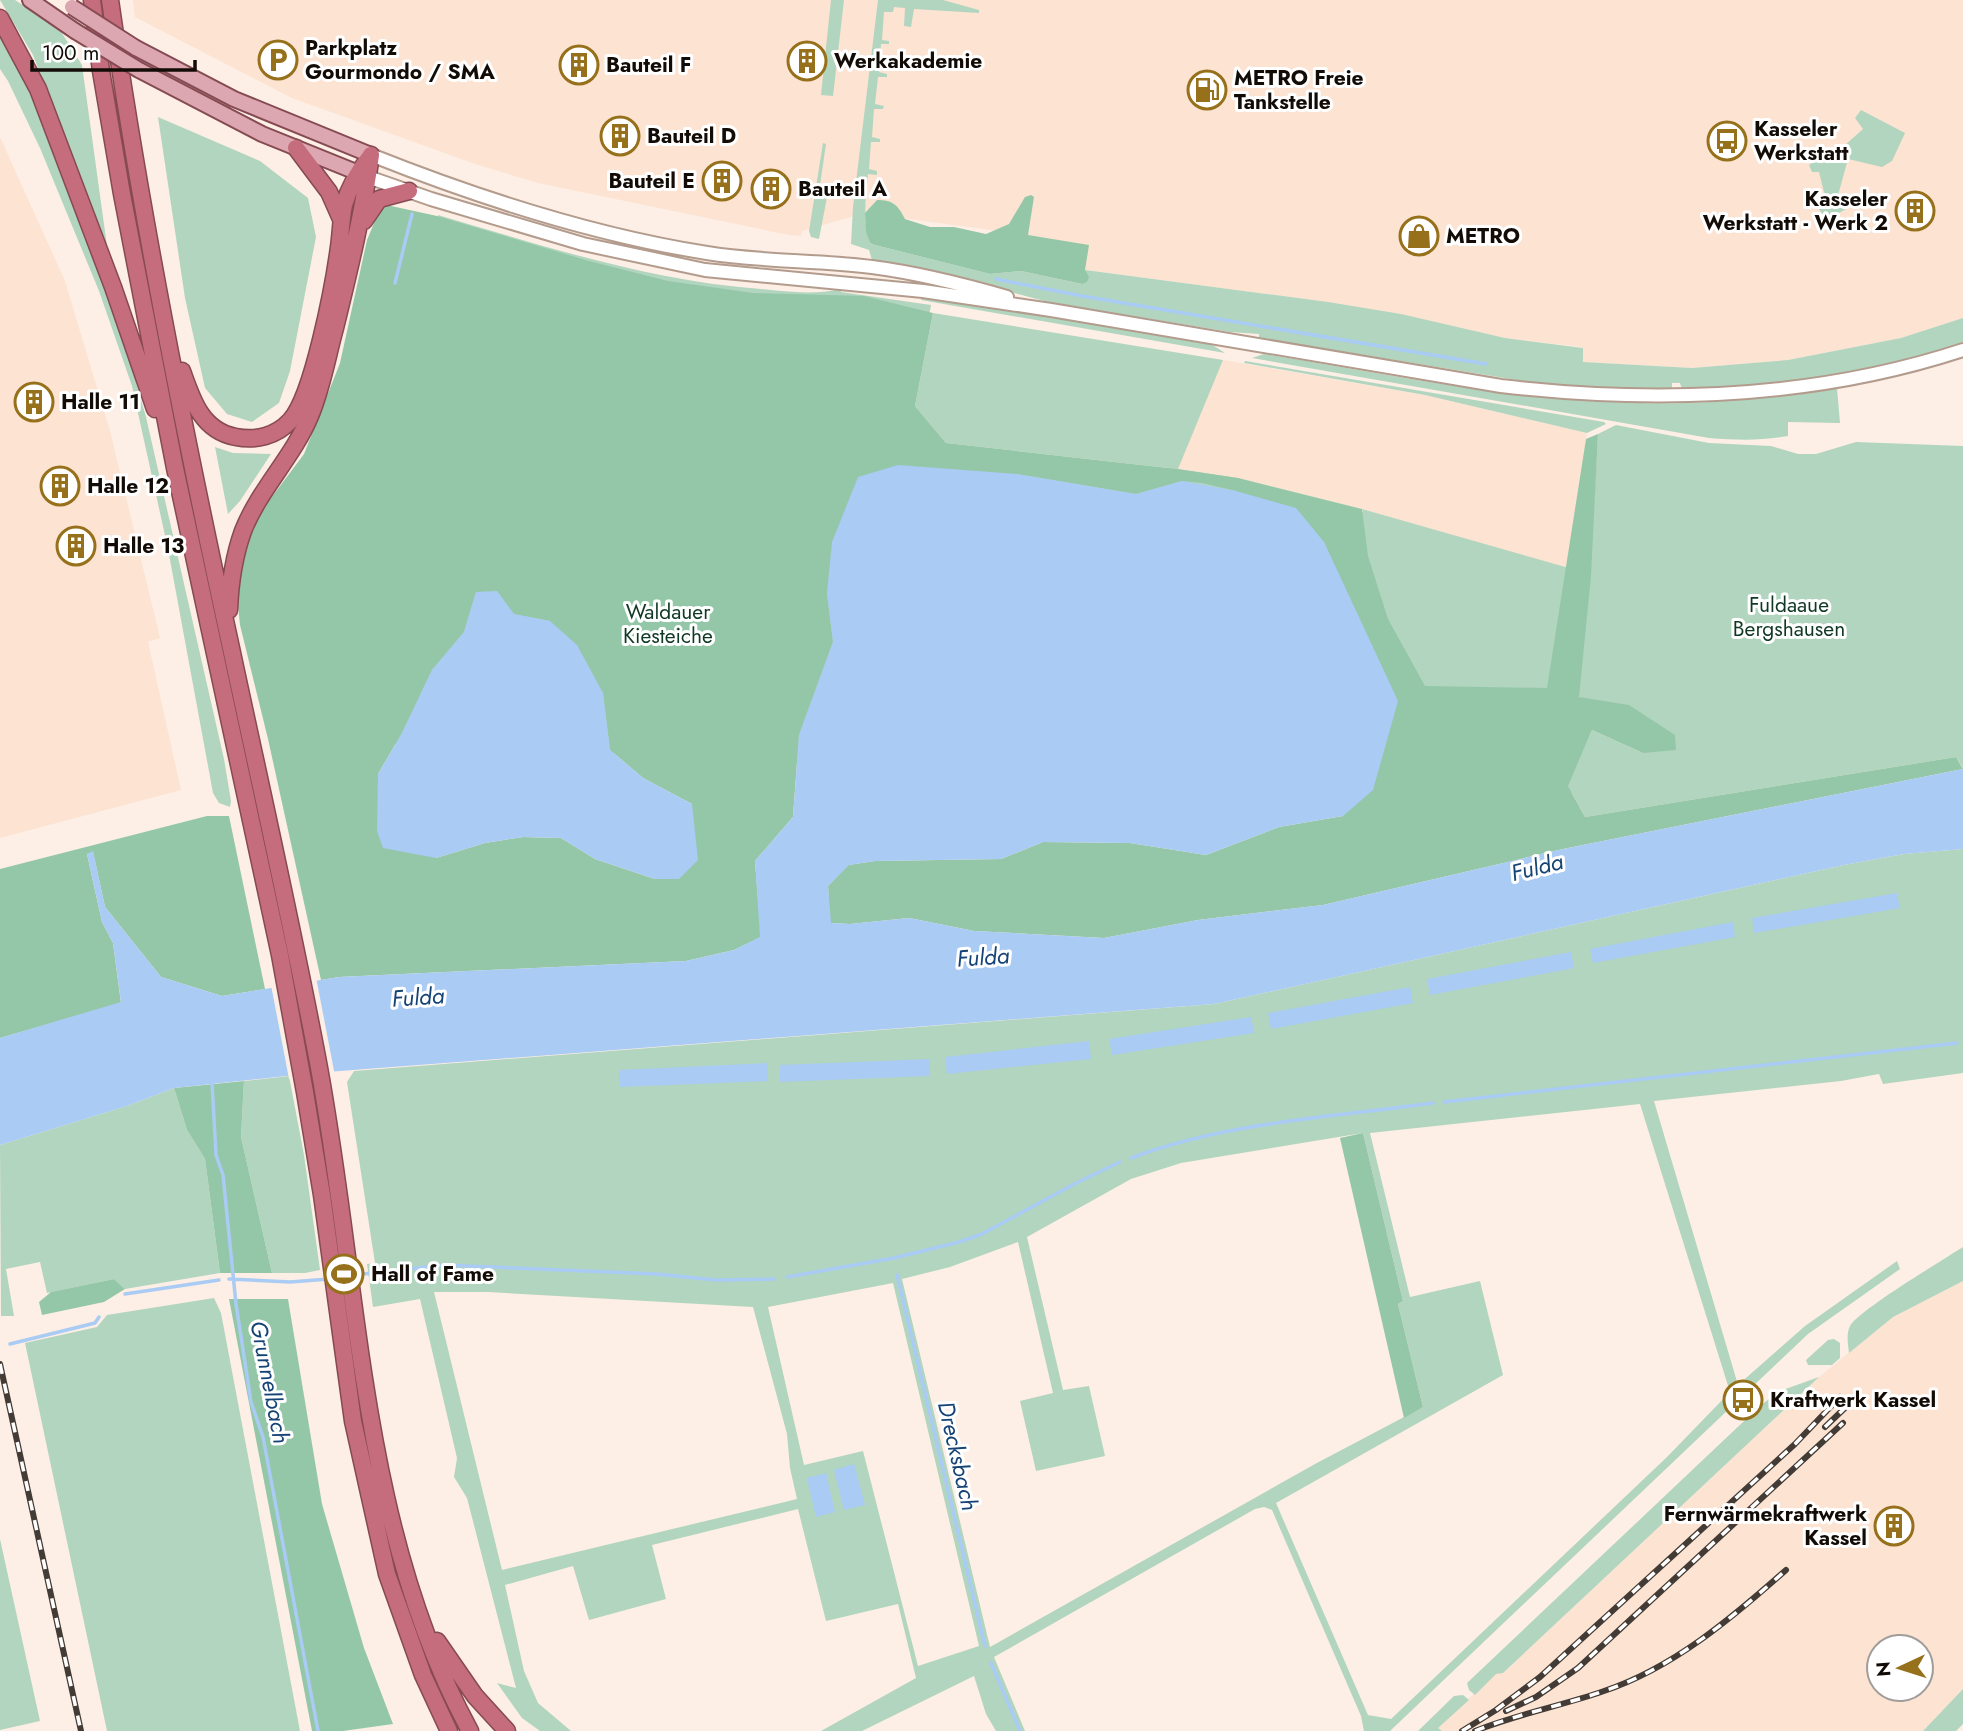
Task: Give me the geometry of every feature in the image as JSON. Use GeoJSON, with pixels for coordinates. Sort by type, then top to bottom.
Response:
{"type":"FeatureCollection","features":[{"type":"Feature","properties":{"kind":"highway"},"geometry":{"type":"LineString","coordinates":[[92,0],[122,194],[175,468],[280,955],[322,1195],[353,1421],[387,1574],[423,1675],[449,1731]]}},
{"type":"Feature","properties":{"kind":"highway"},"geometry":{"type":"LineString","coordinates":[[110,0],[122,88],[159,291],[230,644],[297,947],[325,1096],[382,1475],[397,1540],[420,1616],[445,1680],[470,1731]]}},
{"type":"Feature","properties":{"kind":"highway"},"geometry":{"type":"LineString","coordinates":[[0,18],[38,89],[113,287],[175,468]]}},
{"type":"Feature","properties":{"kind":"highway"},"geometry":{"type":"LineString","coordinates":[[296,148],[329,192],[341,220]]}},
{"type":"Feature","properties":{"kind":"highway"},"geometry":{"type":"LineString","coordinates":[[230,644],[230,593],[239,545],[244,529],[293,451],[317,400],[356,235],[363,175],[371,155]]}},
{"type":"Feature","properties":{"kind":"highway"},"geometry":{"type":"LineString","coordinates":[[159,291],[190,395],[201,415],[216,430],[231,436],[250,439],[269,436],[290,422],[304,401],[332,287],[347,195],[363,175]]}},
{"type":"Feature","properties":{"kind":"highway"},"geometry":{"type":"LineString","coordinates":[[356,235],[376,201],[409,191]]}},
{"type":"Feature","properties":{"kind":"highway"},"geometry":{"type":"LineString","coordinates":[[420,1616],[460,1676],[506,1731]]}},
{"type":"Feature","properties":{"kind":"main road"},"geometry":{"type":"LineString","coordinates":[[30,0],[139,70],[262,134],[363,175],[583,244],[705,270],[923,291],[1501,386],[1640,397],[1781,389],[1911,365],[1963,350]]}},
{"type":"Feature","properties":{"kind":"main road"},"geometry":{"type":"LineString","coordinates":[[67,4],[136,48],[234,99],[371,155],[513,205],[585,227],[657,244],[722,255],[867,266],[916,274],[1051,310]]}},
{"type":"Feature","properties":{"kind":"shaded area"},"geometry":{"type":"Polygon","coordinates":[[[133,0],[1963,0],[1963,318],[1901,338],[1788,360],[1692,368],[1582,362],[1582,347],[1505,338],[1328,302],[1085,270],[1028,235],[865,213],[802,231],[801,236],[789,235],[538,183],[475,164],[292,98],[135,17],[133,0]]]}},
{"type":"Feature","properties":{"kind":"shaded area"},"geometry":{"type":"Polygon","coordinates":[[[0,137],[65,281],[110,431],[160,638],[148,642],[181,790],[0,838],[0,137]]]}},
{"type":"Feature","properties":{"kind":"shaded area"},"geometry":{"type":"Polygon","coordinates":[[[1223,360],[1425,395],[1587,433],[1567,569],[1362,509],[1238,478],[1177,469],[1223,360]]]}},
{"type":"Feature","properties":{"kind":"shaded area","name":"Kraftwerk Kassel"},"geometry":{"type":"Polygon","coordinates":[[[1963,1281],[1963,1689],[1923,1731],[1442,1731],[1437,1728],[1496,1673],[1503,1673],[1819,1377],[1893,1317],[1963,1281]]]}},
{"type":"Feature","properties":{"kind":"green space"},"geometry":{"type":"Polygon","coordinates":[[[0,0],[15,0],[60,30],[82,65],[107,246],[33,55],[0,0]]]}},
{"type":"Feature","properties":{"kind":"green space"},"geometry":{"type":"Polygon","coordinates":[[[831,0],[844,0],[833,96],[821,95],[831,0]]]}},
{"type":"Feature","properties":{"kind":"green space"},"geometry":{"type":"Polygon","coordinates":[[[878,0],[943,0],[979,10],[979,13],[914,9],[911,27],[904,26],[905,8],[894,7],[893,12],[884,12],[882,40],[889,41],[889,44],[881,44],[879,72],[887,74],[887,77],[878,77],[875,104],[884,106],[883,109],[874,109],[872,137],[880,139],[880,142],[871,142],[869,169],[877,171],[877,175],[868,174],[865,209],[870,243],[875,245],[990,274],[1021,271],[1082,284],[1085,270],[1401,314],[1505,338],[1583,348],[1583,362],[1692,368],[1788,360],[1901,338],[1963,318],[1963,343],[1895,363],[1788,381],[1682,389],[1680,383],[1672,383],[1672,390],[1611,390],[1541,384],[1259,338],[1259,334],[1230,332],[1052,303],[916,267],[872,260],[869,250],[851,244],[878,0]]]}},
{"type":"Feature","properties":{"kind":"green space"},"geometry":{"type":"Polygon","coordinates":[[[0,34],[13,55],[43,123],[123,337],[146,417],[224,759],[230,807],[219,803],[213,793],[168,549],[132,386],[99,291],[40,148],[0,69],[0,34]]]}},
{"type":"Feature","properties":{"kind":"green space"},"geometry":{"type":"Polygon","coordinates":[[[1861,110],[1905,133],[1892,161],[1882,167],[1848,159],[1837,199],[1848,202],[1846,209],[1830,218],[1823,215],[1818,208],[1827,204],[1819,172],[1812,172],[1809,165],[1821,157],[1825,163],[1863,129],[1855,118],[1861,110]]]}},
{"type":"Feature","properties":{"kind":"green space"},"geometry":{"type":"Polygon","coordinates":[[[158,117],[260,161],[308,198],[316,237],[290,371],[279,403],[252,422],[227,414],[205,388],[185,298],[158,117]]]}},
{"type":"Feature","properties":{"kind":"green space"},"geometry":{"type":"Polygon","coordinates":[[[823,143],[826,144],[820,185],[829,187],[819,239],[811,237],[809,231],[823,143]]]}},
{"type":"Feature","properties":{"kind":"green space"},"geometry":{"type":"Polygon","coordinates":[[[1025,197],[1034,197],[1028,235],[1089,245],[1085,270],[1089,277],[1087,282],[1082,284],[1021,271],[990,274],[875,245],[870,243],[866,232],[865,213],[877,200],[891,202],[905,219],[930,227],[954,227],[986,234],[1009,224],[1025,197]]]}},
{"type":"Feature","properties":{"kind":"green space"},"geometry":{"type":"Polygon","coordinates":[[[382,204],[437,216],[589,261],[668,281],[753,293],[864,296],[933,313],[915,406],[946,443],[1238,478],[1362,509],[1368,556],[1388,619],[1425,686],[1547,688],[1586,439],[1598,434],[1591,576],[1579,697],[1629,705],[1675,735],[1676,750],[1643,753],[1592,730],[1568,786],[1585,817],[1956,757],[1963,769],[1563,849],[1323,905],[1198,920],[1104,938],[974,931],[909,918],[850,924],[830,923],[828,886],[848,865],[875,861],[1001,859],[1043,842],[1130,843],[1206,855],[1279,827],[1343,816],[1342,586],[1324,542],[1236,491],[1202,483],[1182,481],[1136,494],[1017,474],[827,593],[833,642],[799,735],[793,817],[755,861],[761,937],[734,950],[686,961],[321,980],[240,625],[237,596],[246,546],[259,514],[304,454],[340,363],[367,240],[382,204]],[[476,592],[464,632],[432,670],[402,733],[378,774],[436,858],[485,843],[523,837],[561,838],[595,859],[655,879],[692,804],[643,778],[610,750],[603,693],[550,621],[513,614],[476,592]]]}},
{"type":"Feature","properties":{"kind":"green space","name":"Waldauer Kiesteiche"},"geometry":{"type":"Polygon","coordinates":[[[438,215],[598,261],[679,278],[791,292],[841,289],[841,292],[931,305],[913,408],[944,451],[1177,469],[946,443],[915,406],[933,313],[1223,360],[1178,469],[1238,478],[1363,512],[1362,509],[1590,574],[1598,434],[1616,425],[1709,443],[1771,446],[1798,454],[1816,454],[1856,442],[1963,446],[1963,768],[1956,757],[1585,817],[1572,793],[302,740],[438,215]],[[1582,698],[1574,771],[1592,730],[1643,753],[1582,698]]]}},
{"type":"Feature","properties":{"kind":"green space"},"geometry":{"type":"Polygon","coordinates":[[[921,296],[1211,344],[1225,353],[921,300],[921,296]]]}},
{"type":"Feature","properties":{"kind":"green space"},"geometry":{"type":"Polygon","coordinates":[[[1264,354],[1498,392],[1593,401],[1714,402],[1837,388],[1840,423],[1788,422],[1788,436],[1778,438],[1709,438],[1252,358],[1264,354]]]}},
{"type":"Feature","properties":{"kind":"green space"},"geometry":{"type":"Polygon","coordinates":[[[1245,361],[1606,424],[1587,433],[1425,395],[1244,363],[1245,361]]]}},
{"type":"Feature","properties":{"kind":"green space"},"geometry":{"type":"Polygon","coordinates":[[[215,447],[233,453],[271,454],[240,501],[228,514],[215,447]]]}},
{"type":"Feature","properties":{"kind":"green space"},"geometry":{"type":"Polygon","coordinates":[[[207,816],[229,816],[265,989],[222,996],[161,977],[105,907],[93,852],[87,854],[102,922],[113,943],[121,1003],[0,1038],[0,869],[207,816]]]}},
{"type":"Feature","properties":{"kind":"green space"},"geometry":{"type":"Polygon","coordinates":[[[1963,849],[1963,1073],[1883,1084],[1879,1074],[1841,1081],[1654,1101],[1738,1385],[1805,1326],[1897,1261],[1900,1269],[1808,1334],[1390,1731],[1364,1731],[1361,1716],[1272,1510],[1264,1507],[1255,1509],[994,1657],[1025,1731],[996,1731],[986,1714],[974,1676],[862,1731],[821,1731],[916,1678],[898,1604],[826,1621],[798,1509],[652,1545],[666,1599],[589,1620],[573,1566],[505,1585],[524,1671],[538,1703],[571,1731],[540,1731],[522,1718],[497,1683],[516,1688],[467,1498],[454,1477],[457,1458],[420,1299],[373,1307],[367,1264],[375,1263],[347,1082],[354,1071],[1214,1004],[1904,854],[1963,849]],[[1640,1104],[1370,1133],[1410,1297],[1480,1281],[1503,1375],[1276,1503],[1368,1715],[1391,1719],[1667,1457],[1730,1392],[1640,1104]],[[1363,1133],[1181,1163],[1131,1179],[1027,1237],[1063,1390],[1089,1386],[1105,1456],[1036,1471],[1020,1401],[1053,1393],[1018,1242],[950,1267],[902,1279],[990,1647],[1315,1464],[1423,1407],[1398,1304],[1403,1301],[1363,1133]],[[893,1283],[768,1307],[804,1465],[863,1451],[918,1666],[979,1646],[893,1283]],[[434,1292],[502,1570],[797,1499],[790,1468],[787,1434],[753,1307],[488,1292],[434,1292]]]}},
{"type":"Feature","properties":{"kind":"green space"},"geometry":{"type":"Polygon","coordinates":[[[289,1076],[304,1155],[320,1270],[272,1273],[241,1137],[244,1081],[289,1076]]]}},
{"type":"Feature","properties":{"kind":"green space"},"geometry":{"type":"Polygon","coordinates":[[[244,1081],[241,1137],[272,1273],[220,1273],[205,1159],[187,1130],[174,1088],[244,1081]]]}},
{"type":"Feature","properties":{"kind":"green space"},"geometry":{"type":"Polygon","coordinates":[[[174,1088],[187,1130],[205,1159],[220,1273],[125,1289],[114,1279],[47,1293],[40,1262],[6,1269],[14,1316],[1,1316],[0,1145],[127,1106],[174,1088]]]}},
{"type":"Feature","properties":{"kind":"green space"},"geometry":{"type":"Polygon","coordinates":[[[1363,1133],[1403,1301],[1398,1304],[1423,1407],[1404,1418],[1340,1138],[1363,1133]]]}},
{"type":"Feature","properties":{"kind":"green space"},"geometry":{"type":"Polygon","coordinates":[[[1963,1247],[1963,1281],[1893,1317],[1849,1353],[1848,1332],[1857,1319],[1884,1297],[1963,1247]]]}},
{"type":"Feature","properties":{"kind":"green space"},"geometry":{"type":"Polygon","coordinates":[[[114,1279],[125,1289],[104,1302],[42,1315],[39,1302],[51,1292],[114,1279]]]}},
{"type":"Feature","properties":{"kind":"green space"},"geometry":{"type":"Polygon","coordinates":[[[214,1298],[221,1313],[300,1731],[107,1731],[25,1343],[97,1327],[107,1315],[214,1298]]]}},
{"type":"Feature","properties":{"kind":"green space"},"geometry":{"type":"Polygon","coordinates":[[[229,1299],[288,1299],[322,1504],[364,1648],[393,1724],[343,1731],[312,1731],[229,1299]]]}},
{"type":"Feature","properties":{"kind":"green space"},"geometry":{"type":"Polygon","coordinates":[[[1834,1339],[1840,1343],[1840,1358],[1832,1365],[1808,1365],[1806,1360],[1828,1340],[1834,1339]]]}},
{"type":"Feature","properties":{"kind":"green space"},"geometry":{"type":"Polygon","coordinates":[[[1819,1377],[1503,1673],[1496,1674],[1475,1695],[1469,1690],[1467,1683],[1761,1405],[1780,1391],[1819,1377]]]}},
{"type":"Feature","properties":{"kind":"green space"},"geometry":{"type":"Polygon","coordinates":[[[0,1539],[40,1721],[0,1730],[0,1539]]]}},
{"type":"Feature","properties":{"kind":"green space"},"geometry":{"type":"Polygon","coordinates":[[[1963,1689],[1963,1724],[1956,1731],[1923,1731],[1963,1689]]]}},
{"type":"Feature","properties":{"kind":"green space"},"geometry":{"type":"Polygon","coordinates":[[[1463,1695],[1469,1700],[1438,1728],[1442,1731],[1418,1731],[1454,1696],[1463,1695]]]}},
{"type":"Feature","properties":{"kind":"water","name":"Fulda"},"geometry":{"type":"Polygon","coordinates":[[[898,465],[1017,474],[1136,494],[1182,481],[1236,491],[1296,508],[1324,542],[1398,701],[1373,790],[1343,816],[1279,827],[1206,855],[1130,843],[1043,842],[1001,859],[875,861],[849,865],[828,886],[831,923],[850,924],[909,918],[974,931],[1104,938],[1198,920],[1323,905],[1563,849],[1963,769],[1963,849],[1904,854],[1844,865],[1214,1004],[314,1073],[174,1088],[127,1106],[0,1145],[0,1038],[121,1002],[113,943],[102,922],[87,854],[93,851],[105,907],[161,977],[222,996],[339,977],[686,961],[734,950],[760,937],[755,861],[793,817],[799,735],[833,642],[827,593],[832,542],[858,477],[898,465]]]}},
{"type":"Feature","properties":{"kind":"water"},"geometry":{"type":"Polygon","coordinates":[[[497,591],[514,614],[550,621],[577,645],[603,693],[610,750],[643,778],[692,804],[698,860],[679,879],[655,879],[595,859],[561,838],[523,837],[485,843],[436,858],[383,848],[377,831],[378,774],[402,733],[432,670],[464,632],[476,592],[497,591]]]}},
{"type":"Feature","properties":{"kind":"water"},"geometry":{"type":"Polygon","coordinates":[[[1897,893],[1900,908],[1754,933],[1752,918],[1897,893]]]}},
{"type":"Feature","properties":{"kind":"water"},"geometry":{"type":"Polygon","coordinates":[[[1733,922],[1735,937],[1593,963],[1590,949],[1733,922]]]}},
{"type":"Feature","properties":{"kind":"water"},"geometry":{"type":"Polygon","coordinates":[[[1571,952],[1574,968],[1430,995],[1427,979],[1571,952]]]}},
{"type":"Feature","properties":{"kind":"water"},"geometry":{"type":"Polygon","coordinates":[[[1410,987],[1413,1003],[1271,1029],[1268,1013],[1410,987]]]}},
{"type":"Feature","properties":{"kind":"water"},"geometry":{"type":"Polygon","coordinates":[[[1251,1017],[1254,1033],[1112,1055],[1109,1039],[1251,1017]]]}},
{"type":"Feature","properties":{"kind":"water"},"geometry":{"type":"Polygon","coordinates":[[[1089,1041],[1091,1059],[947,1074],[945,1057],[1089,1041]]]}},
{"type":"Feature","properties":{"kind":"water"},"geometry":{"type":"Polygon","coordinates":[[[930,1059],[930,1076],[780,1082],[780,1065],[930,1059]]]}},
{"type":"Feature","properties":{"kind":"water"},"geometry":{"type":"Polygon","coordinates":[[[767,1063],[768,1081],[620,1087],[619,1070],[767,1063]]]}},
{"type":"Feature","properties":{"kind":"water"},"geometry":{"type":"Polygon","coordinates":[[[854,1464],[865,1505],[844,1510],[834,1470],[854,1464]]]}},
{"type":"Feature","properties":{"kind":"water"},"geometry":{"type":"Polygon","coordinates":[[[826,1473],[835,1512],[816,1517],[807,1478],[826,1473]]]}},
{"type":"Feature","properties":{"kind":"pier"},"geometry":{"type":"Polygon","coordinates":[[[316,977],[335,1076],[289,1079],[271,985],[316,977]]]}},
{"type":"Feature","properties":{"kind":"waterway"},"geometry":{"type":"LineString","coordinates":[[395,283],[412,214]]}},
{"type":"Feature","properties":{"kind":"waterway"},"geometry":{"type":"LineString","coordinates":[[996,279],[1486,364]]}},
{"type":"Feature","properties":{"kind":"waterway"},"geometry":{"type":"LineString","coordinates":[[1444,1102],[1957,1043]]}},
{"type":"Feature","properties":{"kind":"waterway","name":"Grunnelbach"},"geometry":{"type":"LineString","coordinates":[[212,1082],[216,1155],[223,1175],[236,1304],[251,1402],[263,1437],[318,1731]]}},
{"type":"Feature","properties":{"kind":"waterway"},"geometry":{"type":"LineString","coordinates":[[1131,1158],[1167,1146],[1242,1128],[1433,1103]]}},
{"type":"Feature","properties":{"kind":"waterway"},"geometry":{"type":"LineString","coordinates":[[787,1277],[894,1258],[959,1242],[982,1234],[1120,1162]]}},
{"type":"Feature","properties":{"kind":"waterway"},"geometry":{"type":"LineString","coordinates":[[354,1275],[444,1265],[656,1274],[716,1280],[774,1279]]}},
{"type":"Feature","properties":{"kind":"waterway","name":"Drecksbach"},"geometry":{"type":"LineString","coordinates":[[897,1275],[985,1646]]}},
{"type":"Feature","properties":{"kind":"waterway"},"geometry":{"type":"LineString","coordinates":[[229,1279],[290,1282],[329,1279]]}},
{"type":"Feature","properties":{"kind":"waterway"},"geometry":{"type":"LineString","coordinates":[[125,1294],[219,1280]]}},
{"type":"Feature","properties":{"kind":"waterway"},"geometry":{"type":"LineString","coordinates":[[10,1344],[95,1323],[99,1317]]}},
{"type":"Feature","properties":{"kind":"waterway","name":"Drecksbach"},"geometry":{"type":"LineString","coordinates":[[991,1663],[1020,1731]]}},
{"type":"Feature","properties":{"kind":"railway"},"geometry":{"type":"LineString","coordinates":[[0,1364],[81,1731]]}},
{"type":"Feature","properties":{"kind":"railway"},"geometry":{"type":"LineString","coordinates":[[1462,1731],[1540,1677],[1795,1444],[1840,1397]]}},
{"type":"Feature","properties":{"kind":"railway"},"geometry":{"type":"LineString","coordinates":[[1825,1427],[1848,1405]]}},
{"type":"Feature","properties":{"kind":"railway"},"geometry":{"type":"LineString","coordinates":[[1506,1711],[1536,1697],[1578,1668],[1843,1423]]}},
{"type":"Feature","properties":{"kind":"railway"},"geometry":{"type":"LineString","coordinates":[[1475,1731],[1604,1691],[1654,1669],[1701,1640],[1786,1570]]}},
{"type":"Feature","properties":{"kind":"place","name":"Parkplatz Gourmondo / SMA"},"geometry":{"type":"Point","coordinates":[278,60]}},
{"type":"Feature","properties":{"kind":"place","name":"Werkakademie"},"geometry":{"type":"Point","coordinates":[807,61]}},
{"type":"Feature","properties":{"kind":"place","name":"Bauteil F"},"geometry":{"type":"Point","coordinates":[579,65]}},
{"type":"Feature","properties":{"kind":"place","name":"METRO Freie Tankstelle"},"geometry":{"type":"Point","coordinates":[1207,90]}},
{"type":"Feature","properties":{"kind":"place","name":"Bauteil D"},"geometry":{"type":"Point","coordinates":[620,136]}},
{"type":"Feature","properties":{"kind":"place","name":"Kasseler Werkstatt"},"geometry":{"type":"Point","coordinates":[1727,141]}},
{"type":"Feature","properties":{"kind":"place","name":"Bauteil E"},"geometry":{"type":"Point","coordinates":[722,181]}},
{"type":"Feature","properties":{"kind":"place","name":"Bauteil A"},"geometry":{"type":"Point","coordinates":[771,189]}},
{"type":"Feature","properties":{"kind":"place","name":"Kasseler Werkstatt - Werk 2"},"geometry":{"type":"Point","coordinates":[1915,211]}},
{"type":"Feature","properties":{"kind":"place","name":"METRO"},"geometry":{"type":"Point","coordinates":[1419,236]}},
{"type":"Feature","properties":{"kind":"place","name":"Halle 11"},"geometry":{"type":"Point","coordinates":[34,402]}},
{"type":"Feature","properties":{"kind":"place","name":"Halle 12"},"geometry":{"type":"Point","coordinates":[60,486]}},
{"type":"Feature","properties":{"kind":"place","name":"Halle 13"},"geometry":{"type":"Point","coordinates":[76,546]}},
{"type":"Feature","properties":{"kind":"place","name":"Hall of Fame"},"geometry":{"type":"Point","coordinates":[344,1274]}},
{"type":"Feature","properties":{"kind":"place","name":"Kraftwerk Kassel"},"geometry":{"type":"Point","coordinates":[1743,1400]}},
{"type":"Feature","properties":{"kind":"place","name":"Fernwärmekraftwerk Kassel"},"geometry":{"type":"Point","coordinates":[1894,1526]}},
{"type":"Feature","properties":{"kind":"park label","name":"Fuldaaue Bergshausen"},"geometry":{"type":"Point","coordinates":[1789,617]}}]}
